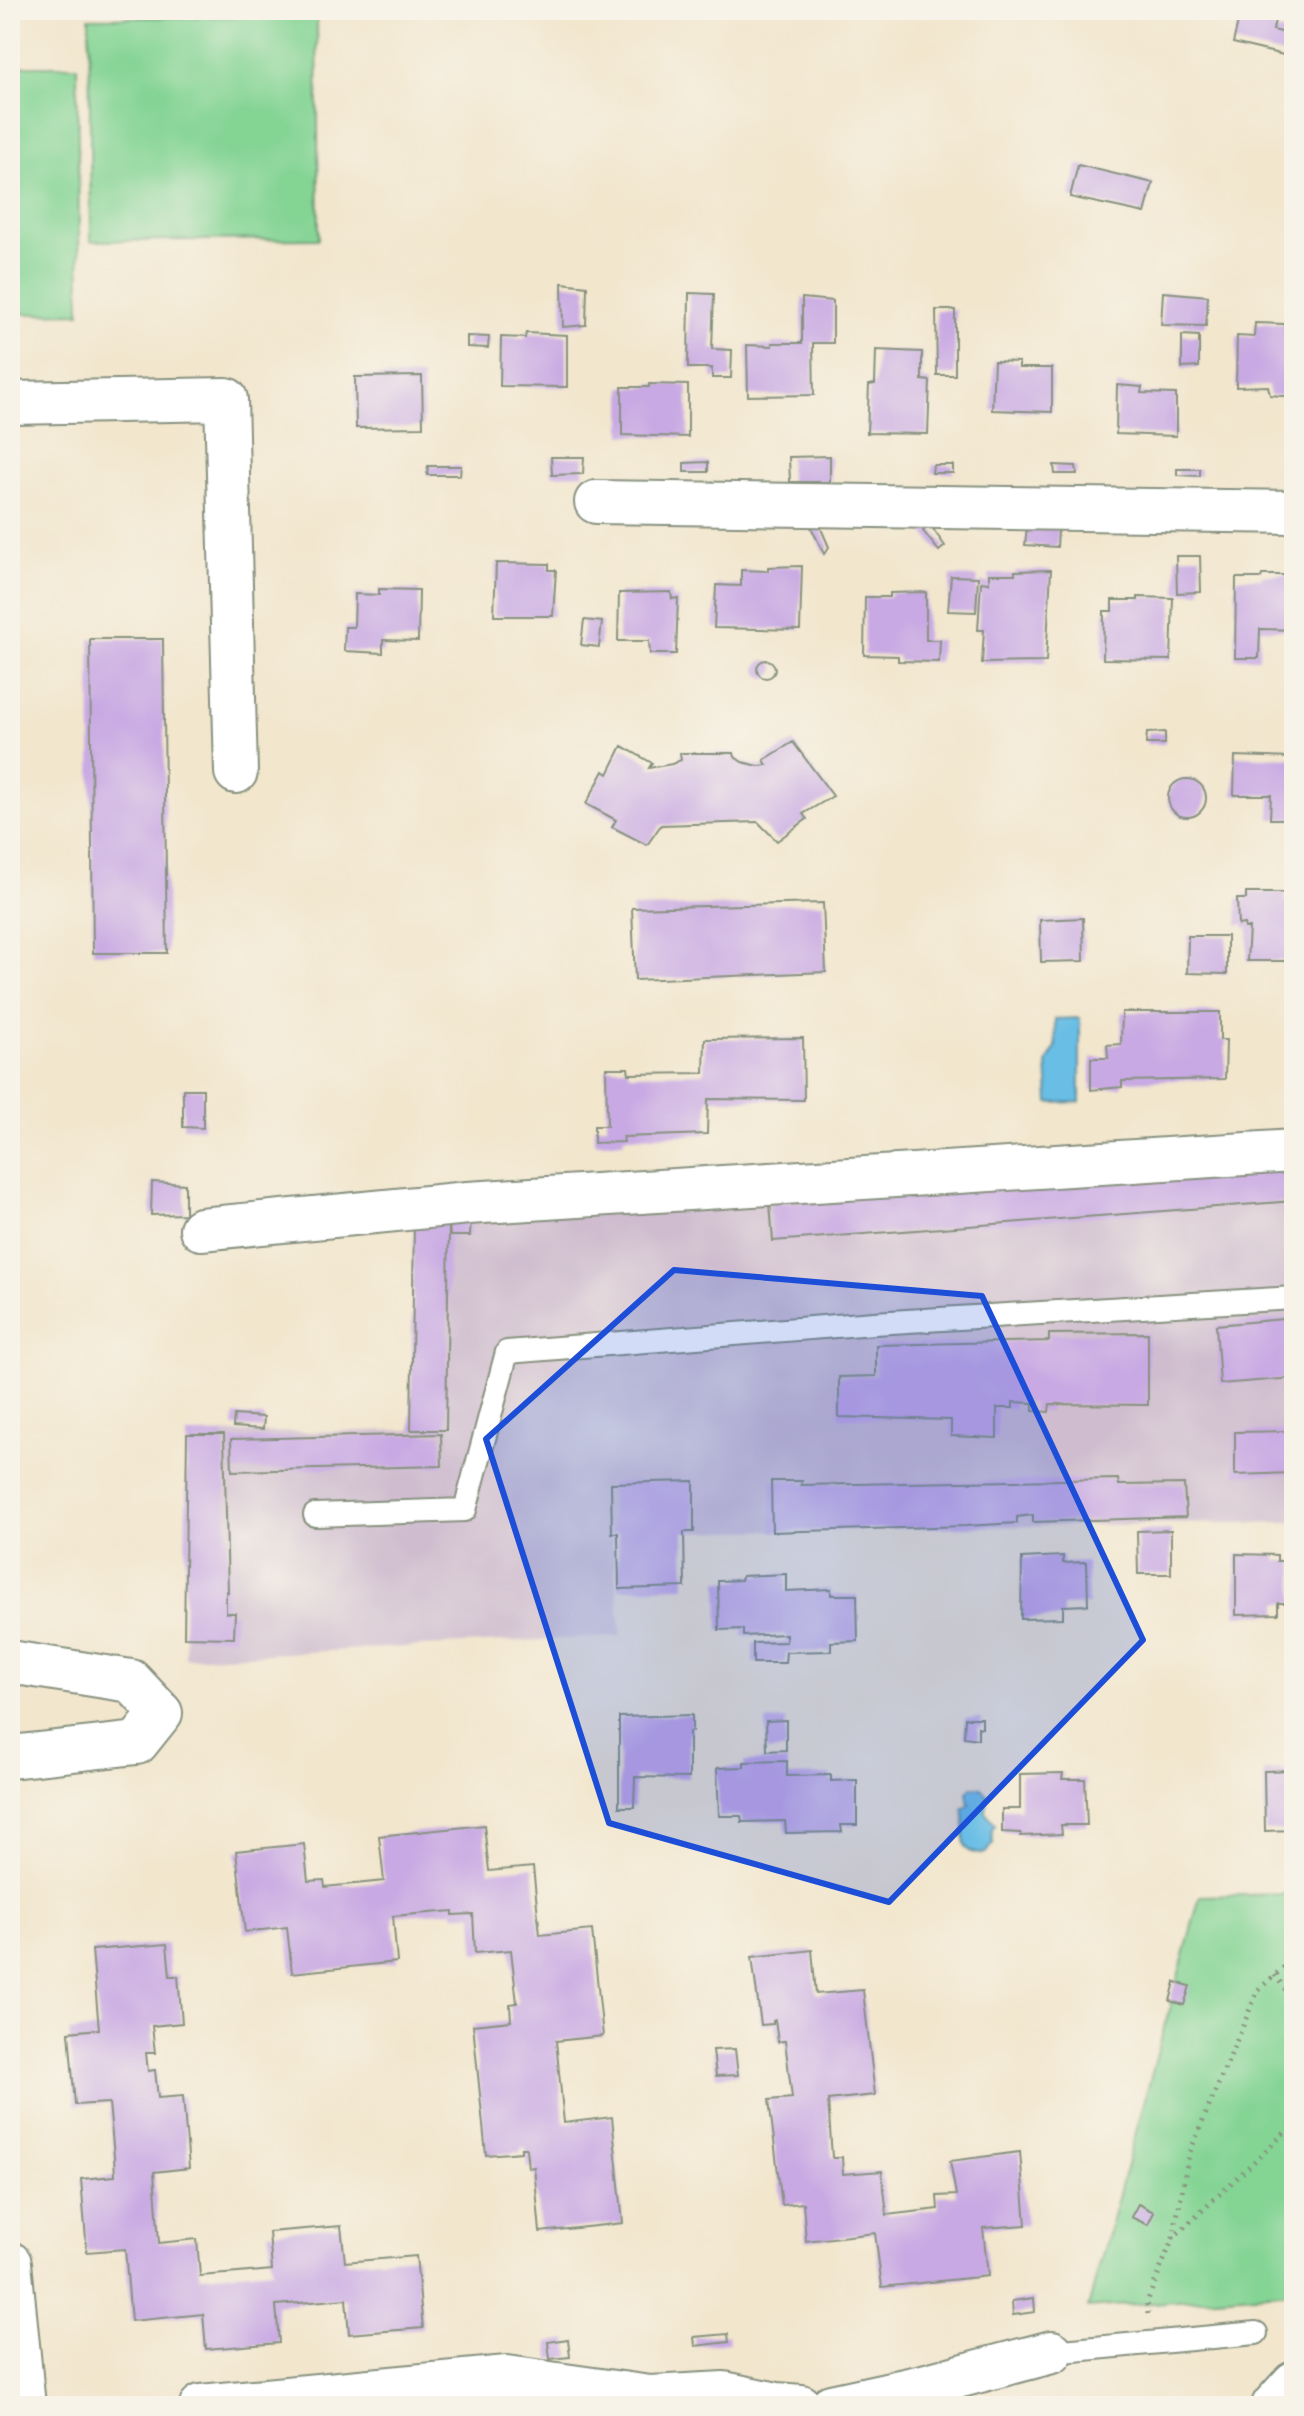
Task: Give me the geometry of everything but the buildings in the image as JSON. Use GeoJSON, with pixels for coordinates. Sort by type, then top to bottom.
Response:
{"type":"FeatureCollection","features":[{"type":"Feature","properties":{"kind":"street"},"geometry":{"type":"LineString","coordinates":[[10,403],[226,399],[236,772]]}},
{"type":"Feature","properties":{"kind":"street"},"geometry":{"type":"LineString","coordinates":[[596,502],[1294,512]]}},
{"type":"Feature","properties":{"kind":"street"},"geometry":{"type":"LineString","coordinates":[[201,1229],[468,1203],[1294,1151]]}},
{"type":"Feature","properties":{"kind":"street"},"geometry":{"type":"LineString","coordinates":[[10,1662],[131,1681],[161,1713],[137,1743],[10,1757]]}},
{"type":"Feature","properties":{"kind":"street"},"geometry":{"type":"LineString","coordinates":[[10,2263],[24,2406]]}},
{"type":"Feature","properties":{"kind":"street"},"geometry":{"type":"LineString","coordinates":[[831,2406],[923,2386],[1052,2352]]}},
{"type":"Feature","properties":{"kind":"street"},"geometry":{"type":"LineString","coordinates":[[1274,2406],[1294,2384]]}},
{"type":"Feature","properties":{"kind":"street"},"geometry":{"type":"LineString","coordinates":[[201,2406],[508,2392],[689,2401],[724,2393],[801,2406]]}},
{"type":"Feature","properties":{"kind":"lane"},"geometry":{"type":"LineString","coordinates":[[315,1515],[465,1510],[507,1352],[874,1323],[1294,1298]]}},
{"type":"Feature","properties":{"kind":"lane"},"geometry":{"type":"LineString","coordinates":[[1052,2352],[1256,2333]]}},
{"type":"Feature","properties":{"kind":"path"},"geometry":{"type":"LineString","coordinates":[[1151,2343],[1147,2302],[1173,2238],[1189,2154],[1258,1990],[1291,1961]]}},
{"type":"Feature","properties":{"kind":"path"},"geometry":{"type":"LineString","coordinates":[[1275,1975],[1294,2002]]}},
{"type":"Feature","properties":{"kind":"path"},"geometry":{"type":"LineString","coordinates":[[1173,2238],[1294,2124]]}},
{"type":"Feature","properties":{"kind":"highlighted area"},"geometry":{"type":"Polygon","coordinates":[[[674,1270],[982,1296],[1143,1640],[889,1902],[609,1823],[486,1439],[674,1270]]]}},
{"type":"Feature","properties":{"kind":"shaded area"},"geometry":{"type":"Polygon","coordinates":[[[1294,1165],[1294,1522],[612,1533],[621,1636],[185,1658],[187,1434],[411,1430],[414,1222],[1294,1165]]]}},
{"type":"Feature","properties":{"kind":"shaded area"},"geometry":{"type":"Polygon","coordinates":[[[473,2396],[637,2406],[391,2406],[473,2396]]]}},
{"type":"Feature","properties":{"kind":"green space"},"geometry":{"type":"Polygon","coordinates":[[[317,16],[319,239],[91,241],[89,18],[317,16]]]}},
{"type":"Feature","properties":{"kind":"green space"},"geometry":{"type":"Polygon","coordinates":[[[10,66],[77,66],[80,313],[10,314],[10,66]]]}},
{"type":"Feature","properties":{"kind":"green space"},"geometry":{"type":"Polygon","coordinates":[[[1294,1894],[1294,2292],[1088,2308],[1200,1896],[1294,1894]]]}},
{"type":"Feature","properties":{"kind":"water"},"geometry":{"type":"Polygon","coordinates":[[[1080,1018],[1080,1102],[1049,1103],[1047,1062],[1056,1047],[1055,1019],[1080,1018]]]}},
{"type":"Feature","properties":{"kind":"water"},"geometry":{"type":"Polygon","coordinates":[[[972,1787],[982,1788],[987,1794],[986,1813],[995,1825],[992,1830],[993,1844],[983,1854],[968,1850],[965,1845],[963,1809],[969,1805],[967,1792],[972,1787]]]}}]}
